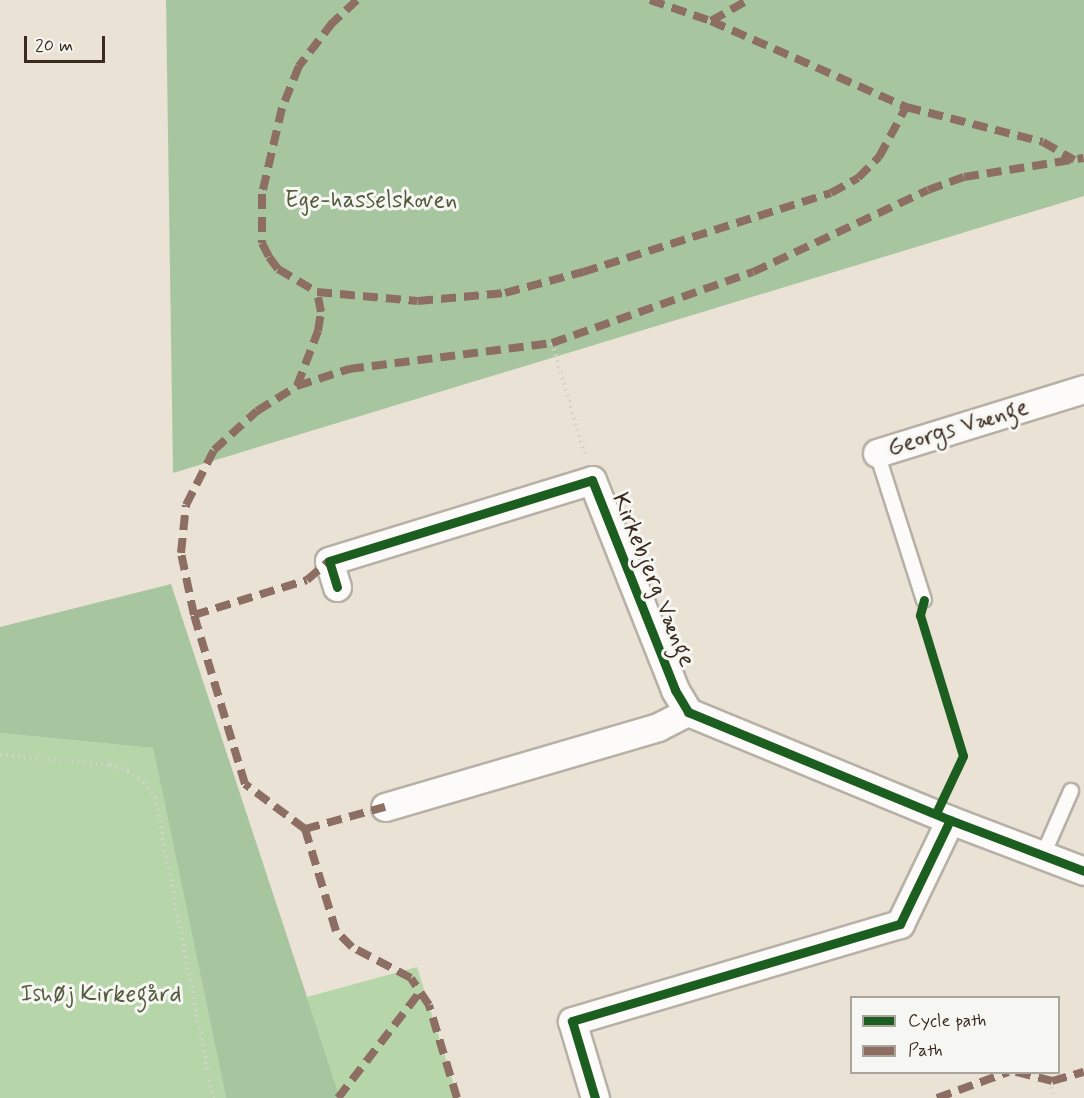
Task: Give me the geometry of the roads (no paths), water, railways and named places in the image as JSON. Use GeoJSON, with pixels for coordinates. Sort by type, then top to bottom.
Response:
{"type":"FeatureCollection","features":[{"type":"Feature","properties":{"kind":"street","name":"Georgs Vænge"},"geometry":{"type":"LineString","coordinates":[[877,453],[1084,389]]}},
{"type":"Feature","properties":{"kind":"street","name":"Kirkebjerg Vænge"},"geometry":{"type":"LineString","coordinates":[[337,587],[329,561],[592,480],[675,690],[688,712]]}},
{"type":"Feature","properties":{"kind":"street"},"geometry":{"type":"LineString","coordinates":[[385,807],[658,727],[688,712],[950,820],[1084,871]]}},
{"type":"Feature","properties":{"kind":"street"},"geometry":{"type":"LineString","coordinates":[[595,1098],[572,1021],[900,924],[950,820]]}},
{"type":"Feature","properties":{"kind":"lane","name":"Georgs Vænge"},"geometry":{"type":"LineString","coordinates":[[877,453],[924,600]]}},
{"type":"Feature","properties":{"kind":"lane"},"geometry":{"type":"LineString","coordinates":[[1043,855],[1071,791]]}},
{"type":"Feature","properties":{"kind":"park label","name":"Ege-hasselskoven"},"geometry":{"type":"Point","coordinates":[371,201]}},
{"type":"Feature","properties":{"kind":"park label","name":"Ishøj Kirkegård"},"geometry":{"type":"Point","coordinates":[101,995]}}]}
